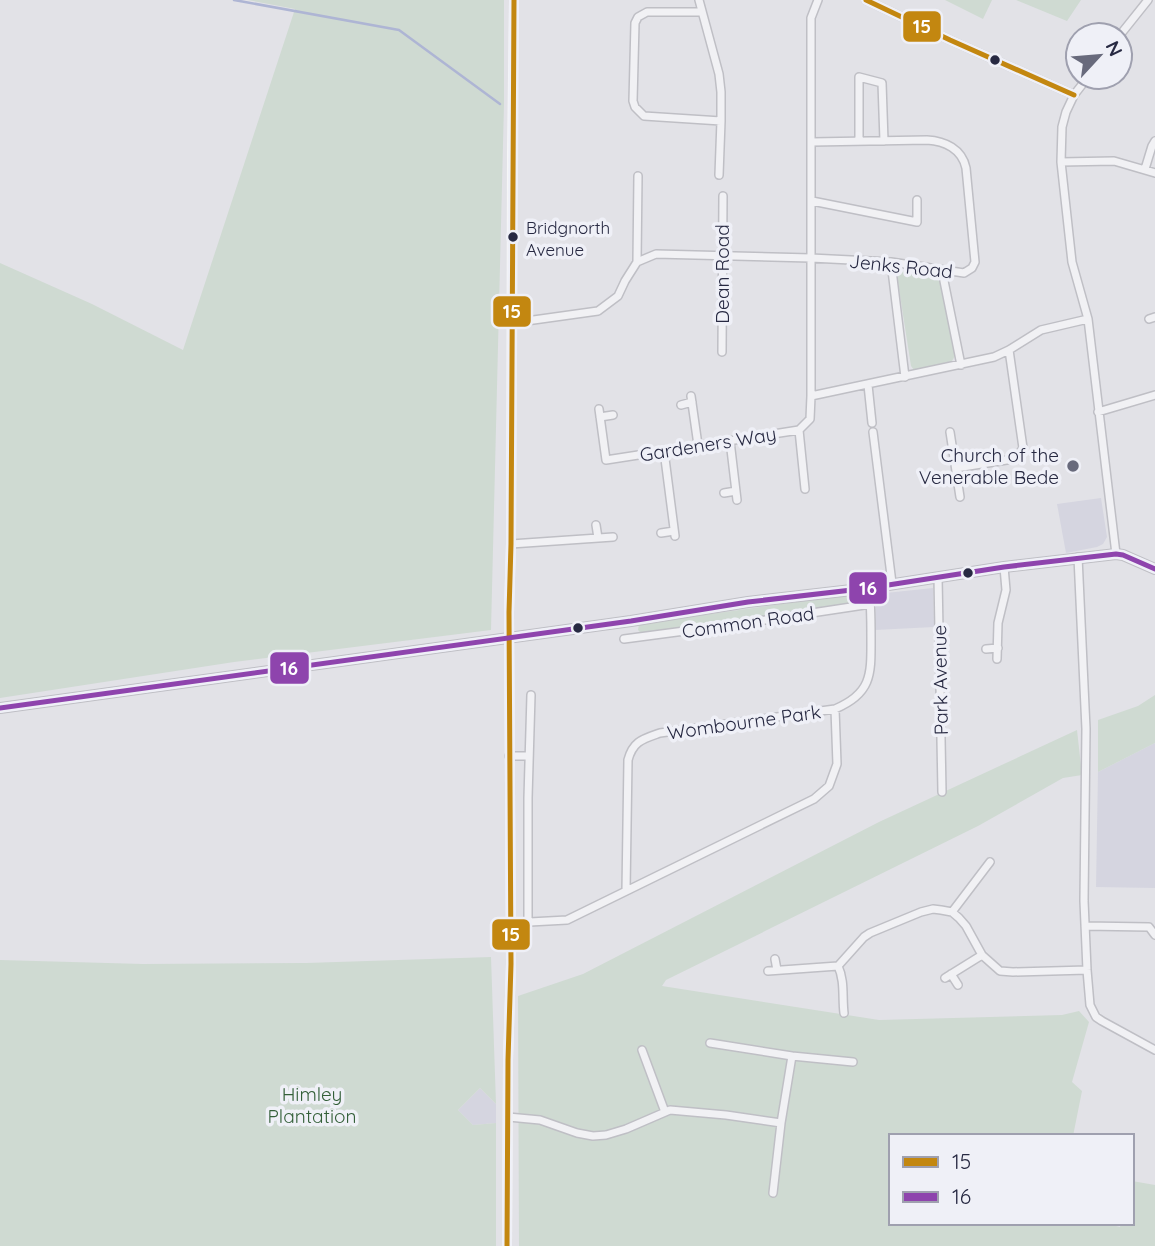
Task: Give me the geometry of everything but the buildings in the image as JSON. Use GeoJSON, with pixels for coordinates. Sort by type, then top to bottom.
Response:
{"type":"FeatureCollection","features":[{"type":"Feature","properties":{"kind":"main road"},"geometry":{"type":"LineString","coordinates":[[507,1246],[511,923],[509,755],[514,0]]}},
{"type":"Feature","properties":{"kind":"street"},"geometry":{"type":"LineString","coordinates":[[699,0],[719,74],[719,175]]}},
{"type":"Feature","properties":{"kind":"street","name":"Gardeners Way"},"geometry":{"type":"LineString","coordinates":[[613,415],[599,413],[606,460],[799,430],[810,419],[811,18],[818,0]]}},
{"type":"Feature","properties":{"kind":"street"},"geometry":{"type":"LineString","coordinates":[[866,0],[1074,95]]}},
{"type":"Feature","properties":{"kind":"street"},"geometry":{"type":"LineString","coordinates":[[1131,21],[1148,0]]}},
{"type":"Feature","properties":{"kind":"street"},"geometry":{"type":"LineString","coordinates":[[702,12],[647,12],[638,18],[635,23],[633,101],[644,116],[721,121]]}},
{"type":"Feature","properties":{"kind":"street"},"geometry":{"type":"LineString","coordinates":[[859,141],[859,77],[882,83],[884,141]]}},
{"type":"Feature","properties":{"kind":"street"},"geometry":{"type":"LineString","coordinates":[[1077,91],[1066,112],[1062,127],[1061,162],[1072,262],[1088,319],[1115,554]]}},
{"type":"Feature","properties":{"kind":"street","name":"Jenks Road"},"geometry":{"type":"LineString","coordinates":[[811,258],[891,262],[964,273],[972,268],[975,262],[964,162],[957,151],[937,141],[812,142]]}},
{"type":"Feature","properties":{"kind":"street"},"geometry":{"type":"LineString","coordinates":[[1145,169],[1155,141]]}},
{"type":"Feature","properties":{"kind":"street"},"geometry":{"type":"LineString","coordinates":[[707,162],[718,161]]}},
{"type":"Feature","properties":{"kind":"street"},"geometry":{"type":"LineString","coordinates":[[1061,162],[1114,161],[1155,173]]}},
{"type":"Feature","properties":{"kind":"street"},"geometry":{"type":"LineString","coordinates":[[512,323],[598,311],[618,296],[637,262],[638,176]]}},
{"type":"Feature","properties":{"kind":"street","name":"Dean Road"},"geometry":{"type":"LineString","coordinates":[[722,352],[723,196]]}},
{"type":"Feature","properties":{"kind":"street"},"geometry":{"type":"LineString","coordinates":[[812,201],[917,222],[917,200]]}},
{"type":"Feature","properties":{"kind":"street"},"geometry":{"type":"LineString","coordinates":[[637,262],[656,254],[811,258]]}},
{"type":"Feature","properties":{"kind":"street"},"geometry":{"type":"LineString","coordinates":[[891,262],[905,377]]}},
{"type":"Feature","properties":{"kind":"street"},"geometry":{"type":"LineString","coordinates":[[942,271],[961,365]]}},
{"type":"Feature","properties":{"kind":"street"},"geometry":{"type":"LineString","coordinates":[[811,396],[994,357],[1041,330],[1088,319]]}},
{"type":"Feature","properties":{"kind":"street"},"geometry":{"type":"LineString","coordinates":[[956,468],[1013,458],[1018,456],[1023,448],[1009,350]]}},
{"type":"Feature","properties":{"kind":"street"},"geometry":{"type":"LineString","coordinates":[[868,385],[892,583]]}},
{"type":"Feature","properties":{"kind":"street"},"geometry":{"type":"LineString","coordinates":[[1098,412],[1155,395]]}},
{"type":"Feature","properties":{"kind":"street"},"geometry":{"type":"LineString","coordinates":[[681,405],[691,399],[698,445]]}},
{"type":"Feature","properties":{"kind":"street"},"geometry":{"type":"LineString","coordinates":[[799,430],[804,489]]}},
{"type":"Feature","properties":{"kind":"street"},"geometry":{"type":"LineString","coordinates":[[950,432],[960,497]]}},
{"type":"Feature","properties":{"kind":"street"},"geometry":{"type":"LineString","coordinates":[[724,493],[737,495],[730,441]]}},
{"type":"Feature","properties":{"kind":"street"},"geometry":{"type":"LineString","coordinates":[[661,533],[675,533],[664,451]]}},
{"type":"Feature","properties":{"kind":"street"},"geometry":{"type":"LineString","coordinates":[[596,525],[598,538]]}},
{"type":"Feature","properties":{"kind":"street"},"geometry":{"type":"LineString","coordinates":[[511,544],[613,537]]}},
{"type":"Feature","properties":{"kind":"street","name":"Common Road"},"geometry":{"type":"LineString","coordinates":[[0,708],[1079,557],[1123,555],[1155,569]]}},
{"type":"Feature","properties":{"kind":"street"},"geometry":{"type":"LineString","coordinates":[[1079,557],[1087,764],[1084,901],[1090,1005],[1096,1017],[1155,1049]]}},
{"type":"Feature","properties":{"kind":"street"},"geometry":{"type":"LineString","coordinates":[[998,659],[998,623],[1006,590],[1004,567]]}},
{"type":"Feature","properties":{"kind":"street","name":"Park Avenue"},"geometry":{"type":"LineString","coordinates":[[938,577],[942,792]]}},
{"type":"Feature","properties":{"kind":"street","name":"Wombourne Park"},"geometry":{"type":"LineString","coordinates":[[625,891],[628,760],[637,743],[660,733],[835,709],[854,699],[869,677],[869,588]]}},
{"type":"Feature","properties":{"kind":"street","name":"Common Road"},"geometry":{"type":"LineString","coordinates":[[624,639],[745,624],[871,604]]}},
{"type":"Feature","properties":{"kind":"street"},"geometry":{"type":"LineString","coordinates":[[631,621],[634,638]]}},
{"type":"Feature","properties":{"kind":"street"},"geometry":{"type":"LineString","coordinates":[[986,649],[998,648]]}},
{"type":"Feature","properties":{"kind":"street"},"geometry":{"type":"LineString","coordinates":[[528,922],[531,695]]}},
{"type":"Feature","properties":{"kind":"street","name":"Wombourne Park"},"geometry":{"type":"LineString","coordinates":[[511,923],[567,920],[814,799],[829,786],[837,764],[835,709]]}},
{"type":"Feature","properties":{"kind":"street"},"geometry":{"type":"LineString","coordinates":[[509,755],[529,756]]}},
{"type":"Feature","properties":{"kind":"street"},"geometry":{"type":"LineString","coordinates":[[941,782],[952,782]]}},
{"type":"Feature","properties":{"kind":"street"},"geometry":{"type":"LineString","coordinates":[[952,912],[990,862]]}},
{"type":"Feature","properties":{"kind":"street"},"geometry":{"type":"LineString","coordinates":[[768,971],[838,966],[864,937],[881,927],[928,910],[952,912],[966,926],[982,955],[1000,971],[1087,970]]}},
{"type":"Feature","properties":{"kind":"street"},"geometry":{"type":"LineString","coordinates":[[1085,926],[1152,924],[1155,935]]}},
{"type":"Feature","properties":{"kind":"street"},"geometry":{"type":"LineString","coordinates":[[958,985],[948,976],[982,955]]}},
{"type":"Feature","properties":{"kind":"street"},"geometry":{"type":"LineString","coordinates":[[775,959],[777,970]]}},
{"type":"Feature","properties":{"kind":"street"},"geometry":{"type":"LineString","coordinates":[[838,966],[843,987],[844,1013]]}},
{"type":"Feature","properties":{"kind":"street"},"geometry":{"type":"LineString","coordinates":[[710,1043],[853,1062]]}},
{"type":"Feature","properties":{"kind":"street"},"geometry":{"type":"LineString","coordinates":[[642,1050],[664,1112]]}},
{"type":"Feature","properties":{"kind":"street"},"geometry":{"type":"LineString","coordinates":[[773,1193],[792,1056]]}},
{"type":"Feature","properties":{"kind":"street"},"geometry":{"type":"LineString","coordinates":[[508,1117],[540,1121],[577,1133],[606,1135],[670,1110],[781,1123]]}},
{"type":"Feature","properties":{"kind":"shaded area"},"geometry":{"type":"Polygon","coordinates":[[[1101,498],[1107,537],[1103,544],[1066,553],[1057,504],[1101,498]]]}},
{"type":"Feature","properties":{"kind":"shaded area"},"geometry":{"type":"Polygon","coordinates":[[[933,588],[934,627],[875,630],[876,594],[933,588]]]}},
{"type":"Feature","properties":{"kind":"shaded area"},"geometry":{"type":"Polygon","coordinates":[[[1155,743],[1155,888],[1096,887],[1098,772],[1155,743]]]}},
{"type":"Feature","properties":{"kind":"shaded area"},"geometry":{"type":"Polygon","coordinates":[[[480,1088],[496,1104],[496,1123],[473,1125],[458,1110],[480,1088]]]}},
{"type":"Feature","properties":{"kind":"green space"},"geometry":{"type":"Polygon","coordinates":[[[248,0],[504,0],[504,104],[491,630],[234,662],[0,698],[0,263],[92,304],[183,350],[295,9],[248,0]]]}},
{"type":"Feature","properties":{"kind":"green space"},"geometry":{"type":"Polygon","coordinates":[[[945,0],[992,0],[983,19],[945,0]]]}},
{"type":"Feature","properties":{"kind":"green space"},"geometry":{"type":"Polygon","coordinates":[[[1016,0],[1081,0],[1067,21],[1016,0]]]}},
{"type":"Feature","properties":{"kind":"green space"},"geometry":{"type":"Polygon","coordinates":[[[904,271],[939,275],[955,356],[952,361],[914,370],[911,366],[897,276],[904,271]]]}},
{"type":"Feature","properties":{"kind":"green space"},"geometry":{"type":"Polygon","coordinates":[[[860,593],[863,596],[862,601],[750,619],[641,633],[638,630],[639,624],[860,593]]]}},
{"type":"Feature","properties":{"kind":"green space"},"geometry":{"type":"Polygon","coordinates":[[[1155,695],[1155,743],[1098,772],[1098,720],[1138,706],[1155,695]]]}},
{"type":"Feature","properties":{"kind":"green space"},"geometry":{"type":"Polygon","coordinates":[[[1077,730],[1082,775],[1063,778],[978,826],[666,980],[662,986],[879,1020],[1062,1015],[1079,1011],[1089,1022],[1072,1082],[1082,1091],[1073,1134],[889,1134],[889,1225],[1134,1225],[1134,1181],[1155,1185],[1155,1246],[519,1246],[518,996],[583,974],[879,822],[1077,730]]]}},
{"type":"Feature","properties":{"kind":"green space","name":"Himley Plantation"},"geometry":{"type":"Polygon","coordinates":[[[491,957],[496,1104],[480,1088],[458,1110],[473,1125],[496,1123],[496,1246],[0,1246],[0,960],[143,964],[306,963],[491,957]]]}},
{"type":"Feature","properties":{"kind":"waterway"},"geometry":{"type":"LineString","coordinates":[[234,0],[399,30],[500,104]]}},
{"type":"Feature","properties":{"kind":"transit line","name":"15"},"geometry":{"type":"LineString","coordinates":[[507,1246],[511,964],[509,612],[514,0]]}},
{"type":"Feature","properties":{"kind":"transit line","name":"15"},"geometry":{"type":"LineString","coordinates":[[866,0],[1074,95]]}},
{"type":"Feature","properties":{"kind":"transit line","name":"16"},"geometry":{"type":"LineString","coordinates":[[0,708],[1004,567],[1116,554],[1155,569]]}},
{"type":"Feature","properties":{"kind":"place","name":"Bridgnorth Avenue"},"geometry":{"type":"Point","coordinates":[513,237]}},
{"type":"Feature","properties":{"kind":"place","name":"Church of the Venerable Bede"},"geometry":{"type":"Point","coordinates":[1073,466]}}]}
